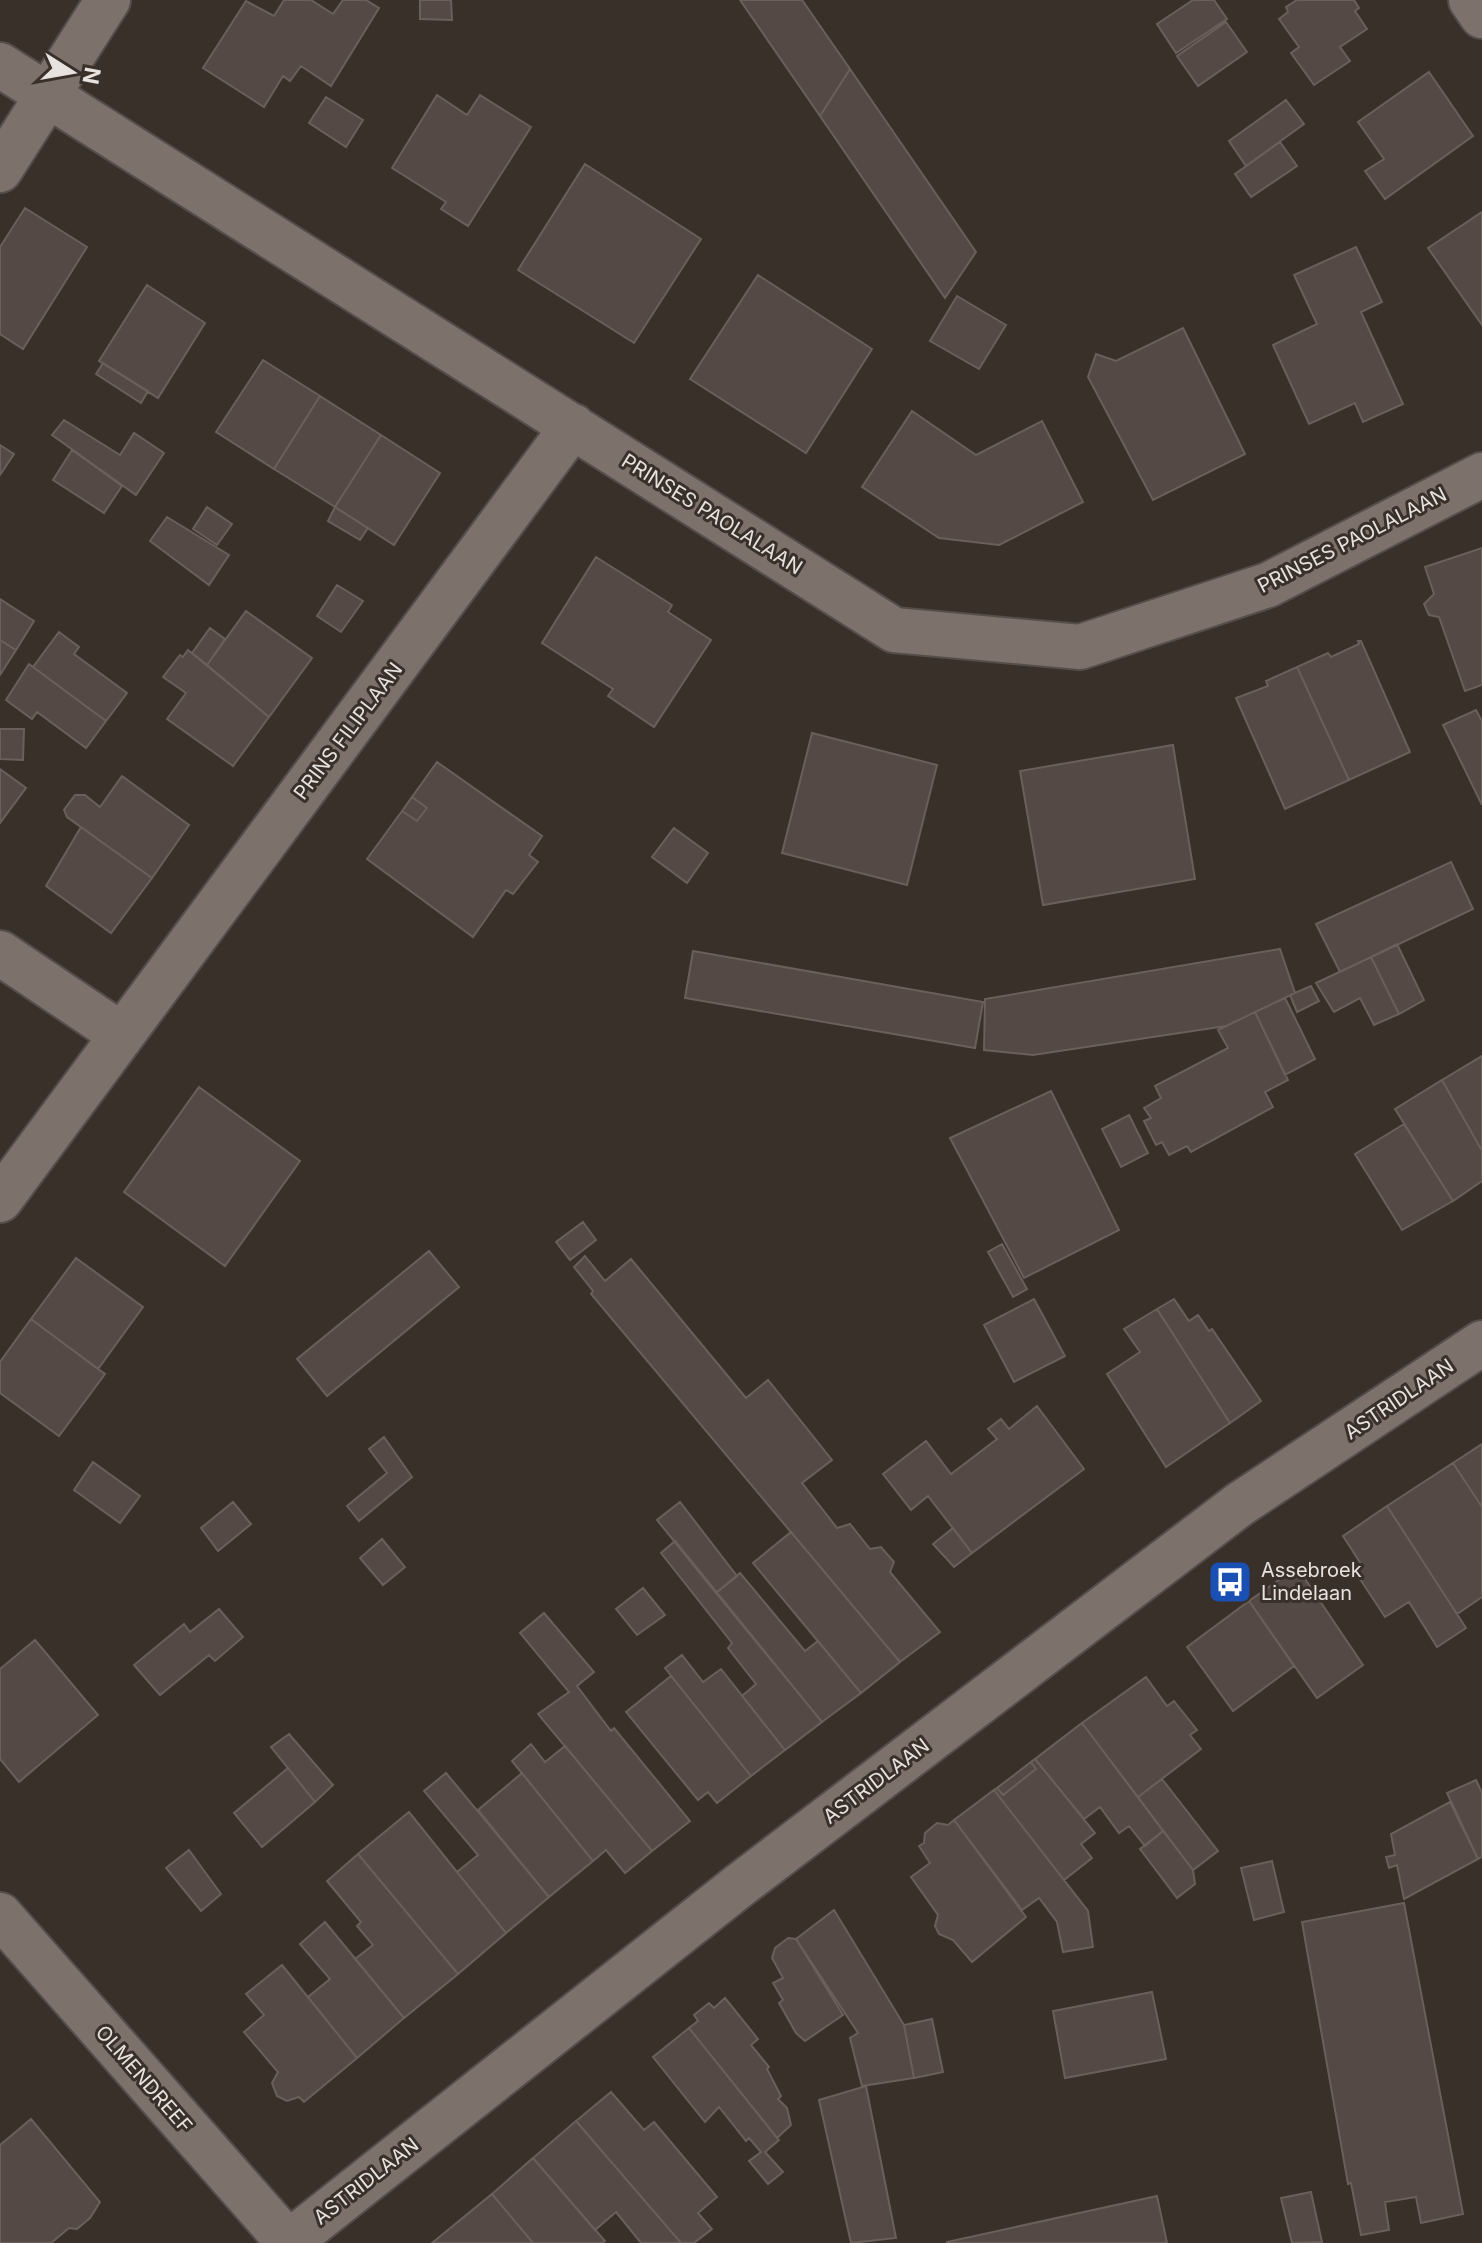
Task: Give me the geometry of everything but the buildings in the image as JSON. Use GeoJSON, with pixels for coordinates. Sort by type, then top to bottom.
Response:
{"type":"FeatureCollection","features":[{"type":"Feature","properties":{"kind":"street"},"geometry":{"type":"LineString","coordinates":[[0,170],[108,0]]}},
{"type":"Feature","properties":{"kind":"street"},"geometry":{"type":"LineString","coordinates":[[1471,0],[1482,16]]}},
{"type":"Feature","properties":{"kind":"street","name":"PRINSES PAOLALAAN"},"geometry":{"type":"LineString","coordinates":[[0,65],[894,630],[1080,647],[1268,585],[1482,475]]}},
{"type":"Feature","properties":{"kind":"street","name":"PRINS FILIPLAAN"},"geometry":{"type":"LineString","coordinates":[[2,1192],[573,426]]}},
{"type":"Feature","properties":{"kind":"street"},"geometry":{"type":"LineString","coordinates":[[0,953],[122,1035]]}},
{"type":"Feature","properties":{"kind":"street","name":"ASTRIDLAAN"},"geometry":{"type":"LineString","coordinates":[[288,2243],[740,1885],[1240,1504],[1482,1343]]}},
{"type":"Feature","properties":{"kind":"street","name":"OLMENDREEF"},"geometry":{"type":"LineString","coordinates":[[0,1915],[288,2243]]}},
{"type":"Feature","properties":{"kind":"place","name":"Assebroek Lindelaan"},"geometry":{"type":"Point","coordinates":[1230,1582]}}]}
